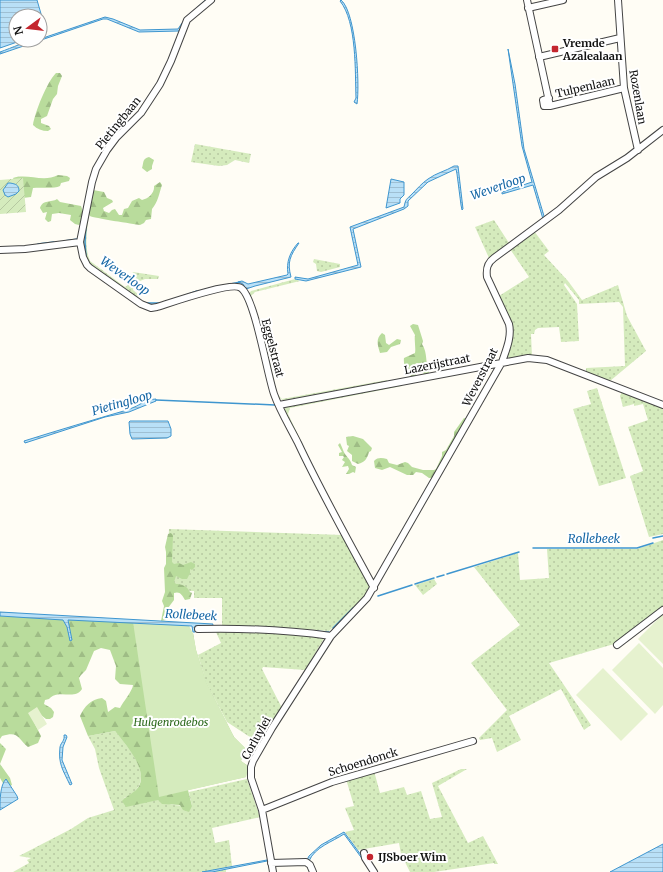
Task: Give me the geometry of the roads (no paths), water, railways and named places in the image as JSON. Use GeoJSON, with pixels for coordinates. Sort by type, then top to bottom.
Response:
{"type":"FeatureCollection","features":[{"type":"Feature","properties":{"kind":"street","name":"Pietingbaan"},"geometry":{"type":"LineString","coordinates":[[80,242],[96,169],[116,138],[141,113],[160,84],[171,62],[187,20],[211,0]]}},
{"type":"Feature","properties":{"kind":"street"},"geometry":{"type":"LineString","coordinates":[[527,0],[539,57],[620,38]]}},
{"type":"Feature","properties":{"kind":"street"},"geometry":{"type":"LineString","coordinates":[[528,8],[563,0]]}},
{"type":"Feature","properties":{"kind":"street","name":"Rozenlaan"},"geometry":{"type":"LineString","coordinates":[[618,0],[624,88],[638,150]]}},
{"type":"Feature","properties":{"kind":"street","name":"Tulpenlaan"},"geometry":{"type":"LineString","coordinates":[[539,57],[549,98],[543,100],[544,106],[550,106],[624,88]]}},
{"type":"Feature","properties":{"kind":"street","name":"Weverstraat"},"geometry":{"type":"LineString","coordinates":[[331,636],[367,598],[374,588],[502,362],[508,342],[510,331],[509,324],[488,277],[486,270],[488,264],[558,210],[596,177],[638,150],[663,130]]}},
{"type":"Feature","properties":{"kind":"street"},"geometry":{"type":"LineString","coordinates":[[0,250],[25,249],[80,242]]}},
{"type":"Feature","properties":{"kind":"street","name":"Eggelstraat"},"geometry":{"type":"LineString","coordinates":[[80,242],[83,257],[87,265],[145,306],[156,307],[200,293],[232,286],[239,286],[242,288],[256,322],[274,394],[313,476],[374,588]]}},
{"type":"Feature","properties":{"kind":"street","name":"Lazerijstraat"},"geometry":{"type":"LineString","coordinates":[[279,404],[523,358],[547,360],[663,405]]}},
{"type":"Feature","properties":{"kind":"street"},"geometry":{"type":"LineString","coordinates":[[617,645],[663,610]]}},
{"type":"Feature","properties":{"kind":"street"},"geometry":{"type":"LineString","coordinates":[[198,629],[244,629],[314,633],[331,636]]}},
{"type":"Feature","properties":{"kind":"street","name":"Corluylei"},"geometry":{"type":"LineString","coordinates":[[273,872],[262,810],[251,778],[251,767],[272,728],[331,636]]}},
{"type":"Feature","properties":{"kind":"street","name":"Schoendonck"},"geometry":{"type":"LineString","coordinates":[[262,810],[332,782],[473,741]]}},
{"type":"Feature","properties":{"kind":"street"},"geometry":{"type":"LineString","coordinates":[[364,853],[365,858],[374,872]]}},
{"type":"Feature","properties":{"kind":"street"},"geometry":{"type":"LineString","coordinates":[[271,864],[306,862],[310,865],[313,872]]}},
{"type":"Feature","properties":{"kind":"water"},"geometry":{"type":"Polygon","coordinates":[[[0,0],[37,0],[39,8],[8,8],[8,45],[0,48],[0,0]]]}},
{"type":"Feature","properties":{"kind":"water"},"geometry":{"type":"Polygon","coordinates":[[[341,0],[346,7],[350,18],[356,49],[358,81],[357,104],[354,102],[356,98],[354,48],[350,21],[346,10],[340,1],[341,0]]]}},
{"type":"Feature","properties":{"kind":"water"},"geometry":{"type":"Polygon","coordinates":[[[105,17],[140,30],[178,29],[182,23],[183,24],[179,31],[139,32],[107,19],[103,19],[48,38],[48,36],[105,17]]]}},
{"type":"Feature","properties":{"kind":"water"},"geometry":{"type":"Polygon","coordinates":[[[10,48],[18,48],[0,54],[0,52],[10,48]]]}},
{"type":"Feature","properties":{"kind":"water"},"geometry":{"type":"Polygon","coordinates":[[[508,49],[515,84],[524,149],[545,218],[543,219],[533,185],[502,194],[502,192],[532,182],[522,146],[508,49]]]}},
{"type":"Feature","properties":{"kind":"water"},"geometry":{"type":"Polygon","coordinates":[[[454,166],[458,166],[462,210],[456,169],[428,182],[408,201],[408,206],[404,209],[353,229],[361,267],[306,281],[295,279],[295,277],[308,279],[358,265],[350,227],[404,207],[406,199],[424,182],[434,175],[454,166]]]}},
{"type":"Feature","properties":{"kind":"water"},"geometry":{"type":"Polygon","coordinates":[[[391,179],[404,182],[404,195],[400,199],[400,203],[386,208],[391,179]]]}},
{"type":"Feature","properties":{"kind":"water"},"geometry":{"type":"Polygon","coordinates":[[[8,183],[17,185],[19,191],[8,197],[5,195],[3,190],[8,183]]]}},
{"type":"Feature","properties":{"kind":"water"},"geometry":{"type":"Polygon","coordinates":[[[298,243],[289,263],[291,277],[246,289],[243,284],[238,282],[242,281],[248,284],[287,275],[289,257],[298,243]]]}},
{"type":"Feature","properties":{"kind":"water"},"geometry":{"type":"Polygon","coordinates":[[[156,399],[156,401],[129,412],[105,417],[25,443],[24,441],[127,410],[149,400],[156,399]]]}},
{"type":"Feature","properties":{"kind":"water"},"geometry":{"type":"Polygon","coordinates":[[[130,421],[168,421],[171,429],[171,436],[167,438],[132,439],[130,434],[130,421]]]}},
{"type":"Feature","properties":{"kind":"water"},"geometry":{"type":"Polygon","coordinates":[[[0,612],[213,624],[212,627],[195,626],[195,632],[193,632],[192,626],[68,620],[72,640],[70,641],[67,627],[63,620],[0,616],[0,612]]]}},
{"type":"Feature","properties":{"kind":"water"},"geometry":{"type":"Polygon","coordinates":[[[64,735],[67,737],[63,747],[62,760],[72,784],[70,785],[62,767],[60,758],[60,747],[64,739],[64,735]]]}},
{"type":"Feature","properties":{"kind":"water"},"geometry":{"type":"Polygon","coordinates":[[[6,779],[18,799],[0,810],[1,789],[6,779]]]}},
{"type":"Feature","properties":{"kind":"water"},"geometry":{"type":"Polygon","coordinates":[[[344,832],[367,863],[366,864],[344,834],[324,845],[315,852],[309,861],[307,860],[309,856],[321,845],[344,832]]]}},
{"type":"Feature","properties":{"kind":"water"},"geometry":{"type":"Polygon","coordinates":[[[663,844],[663,872],[610,872],[663,844]]]}},
{"type":"Feature","properties":{"kind":"water"},"geometry":{"type":"Polygon","coordinates":[[[267,860],[212,872],[202,872],[267,860]]]}},
{"type":"Feature","properties":{"kind":"waterway"},"geometry":{"type":"LineString","coordinates":[[197,8],[206,0]]}},
{"type":"Feature","properties":{"kind":"waterway","name":"Weverloop"},"geometry":{"type":"LineString","coordinates":[[86,225],[86,257]]}},
{"type":"Feature","properties":{"kind":"waterway","name":"Weverloop"},"geometry":{"type":"LineString","coordinates":[[64,241],[78,239]]}},
{"type":"Feature","properties":{"kind":"waterway","name":"Weverloop"},"geometry":{"type":"LineString","coordinates":[[38,244],[54,242]]}},
{"type":"Feature","properties":{"kind":"waterway","name":"Weverloop"},"geometry":{"type":"LineString","coordinates":[[226,285],[240,282]]}},
{"type":"Feature","properties":{"kind":"waterway","name":"Weverloop"},"geometry":{"type":"LineString","coordinates":[[203,290],[211,288]]}},
{"type":"Feature","properties":{"kind":"waterway","name":"Weverloop"},"geometry":{"type":"LineString","coordinates":[[186,295],[197,291]]}},
{"type":"Feature","properties":{"kind":"waterway","name":"Weverloop"},"geometry":{"type":"LineString","coordinates":[[147,303],[159,303]]}},
{"type":"Feature","properties":{"kind":"waterway","name":"Pietingloop"},"geometry":{"type":"LineString","coordinates":[[156,400],[275,405]]}},
{"type":"Feature","properties":{"kind":"waterway","name":"Rollebeek"},"geometry":{"type":"LineString","coordinates":[[653,538],[663,536]]}},
{"type":"Feature","properties":{"kind":"waterway","name":"Rollebeek"},"geometry":{"type":"LineString","coordinates":[[533,548],[637,548],[653,543]]}},
{"type":"Feature","properties":{"kind":"waterway","name":"Rollebeek"},"geometry":{"type":"LineString","coordinates":[[447,574],[519,552]]}},
{"type":"Feature","properties":{"kind":"waterway","name":"Rollebeek"},"geometry":{"type":"LineString","coordinates":[[437,577],[444,575]]}},
{"type":"Feature","properties":{"kind":"waterway","name":"Rollebeek"},"geometry":{"type":"LineString","coordinates":[[415,584],[434,578]]}},
{"type":"Feature","properties":{"kind":"waterway","name":"Rollebeek"},"geometry":{"type":"LineString","coordinates":[[378,596],[412,585]]}},
{"type":"Feature","properties":{"kind":"waterway","name":"Rollebeek"},"geometry":{"type":"LineString","coordinates":[[333,628],[353,608]]}},
{"type":"Feature","properties":{"kind":"waterway","name":"Rollebeek"},"geometry":{"type":"LineString","coordinates":[[311,631],[329,632]]}},
{"type":"Feature","properties":{"kind":"place","name":"Vremde Azalealaan"},"geometry":{"type":"Point","coordinates":[555,49]}},
{"type":"Feature","properties":{"kind":"place","name":"IJSboer Wim"},"geometry":{"type":"Point","coordinates":[370,857]}},
{"type":"Feature","properties":{"kind":"park label","name":"Hulgenrodebos"},"geometry":{"type":"Point","coordinates":[171,722]}}]}
